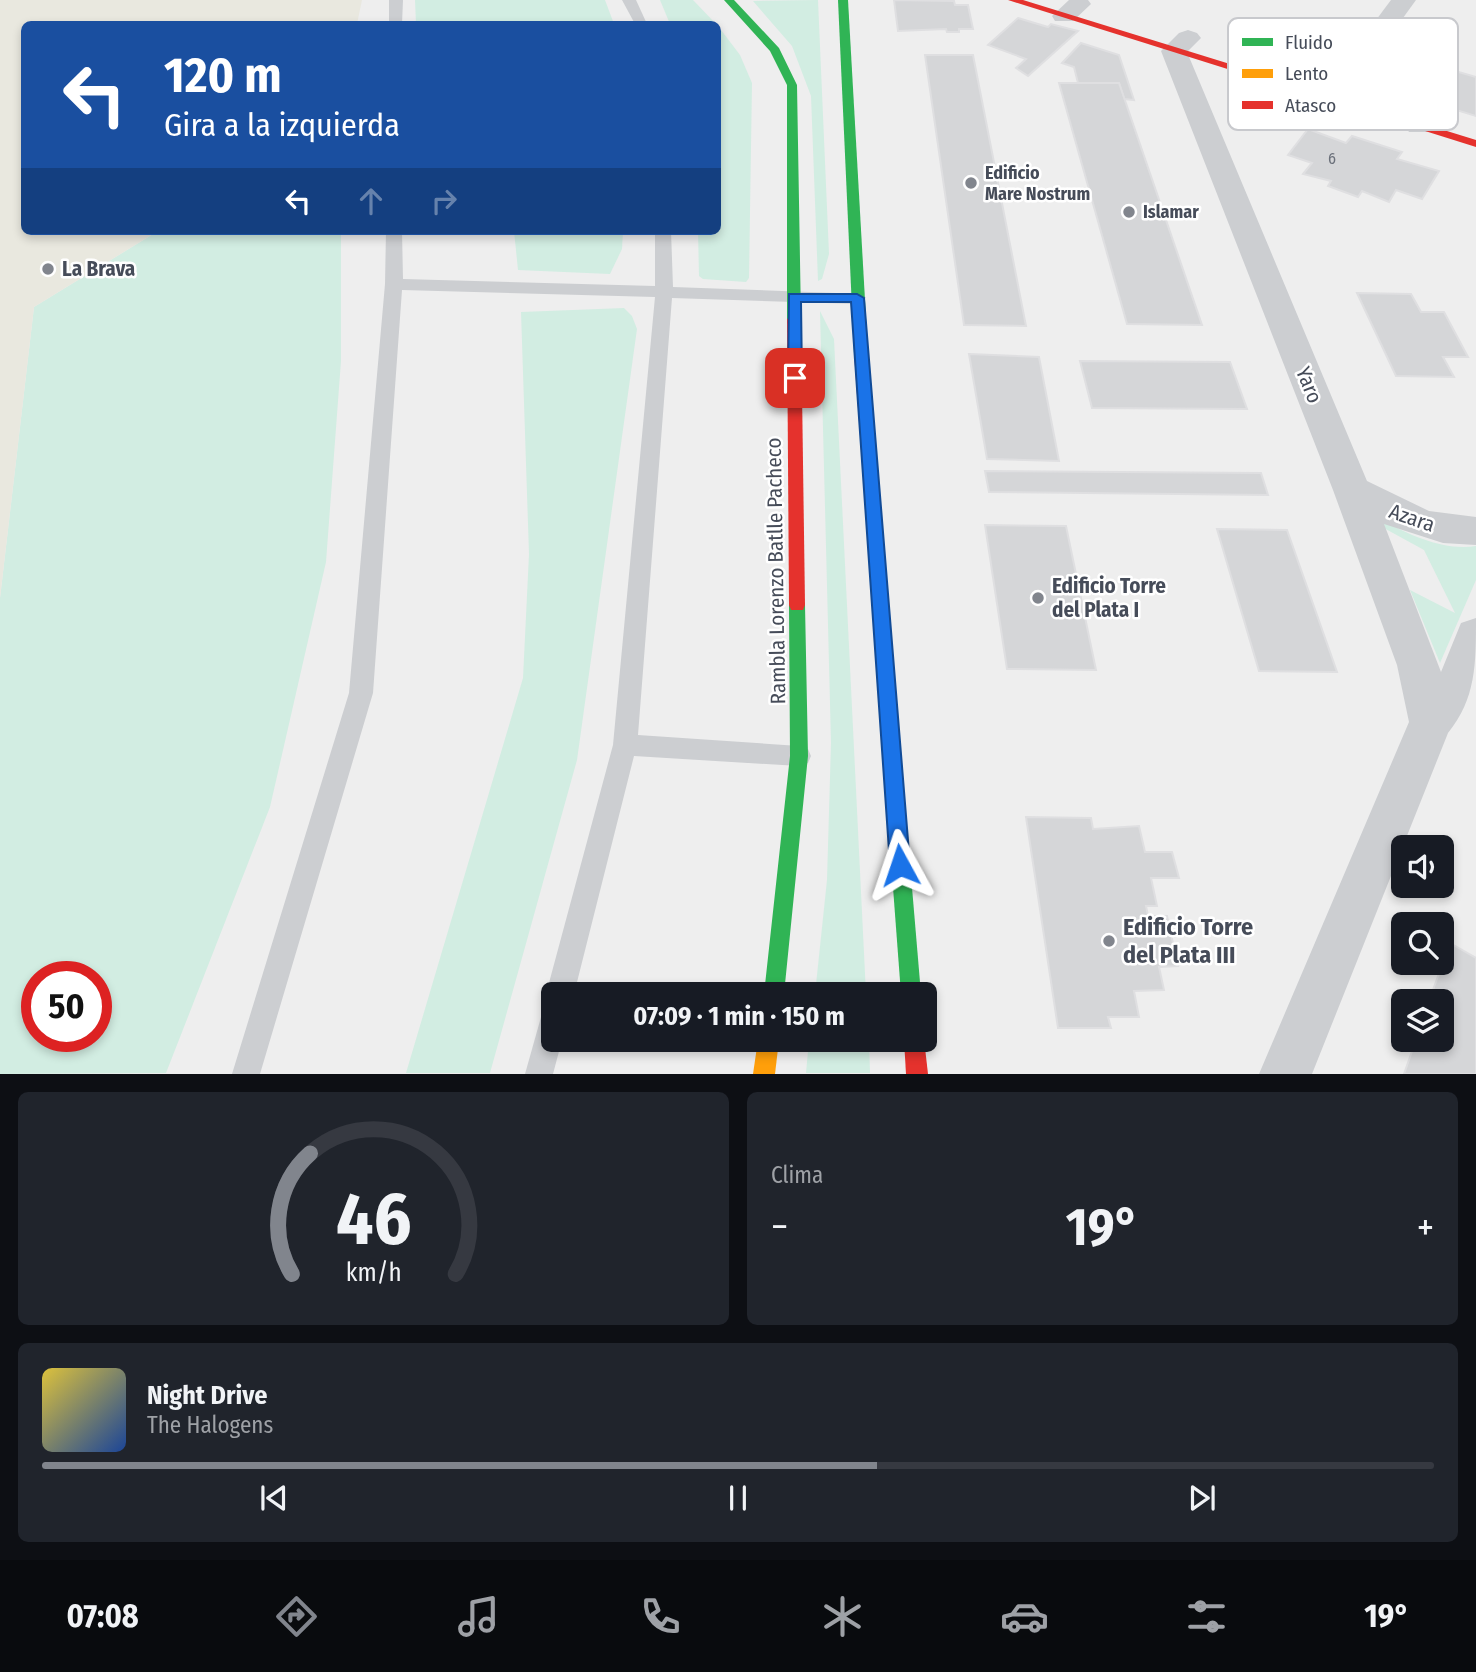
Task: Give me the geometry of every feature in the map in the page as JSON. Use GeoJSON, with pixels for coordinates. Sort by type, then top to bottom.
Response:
{"type":"FeatureCollection","features":[{"type":"Feature","properties":{"kind":"main road","name":"Rambla Lorenzo Batlle Pacheco"},"geometry":{"type":"LineString","coordinates":[[729,0],[775,50],[792,85],[799,756],[775,982]]}},
{"type":"Feature","properties":{"kind":"main road"},"geometry":{"type":"LineString","coordinates":[[843,0],[857,298],[910,982]]}},
{"type":"Feature","properties":{"kind":"main road"},"geometry":{"type":"LineString","coordinates":[[1013,0],[1069,7],[1228,59]]}},
{"type":"Feature","properties":{"kind":"main road"},"geometry":{"type":"LineString","coordinates":[[1452,130],[1476,144]]}},
{"type":"Feature","properties":{"kind":"main road"},"geometry":{"type":"LineString","coordinates":[[764,1073],[767,1052]]}},
{"type":"Feature","properties":{"kind":"main road"},"geometry":{"type":"LineString","coordinates":[[915,1052],[917,1073]]}},
{"type":"Feature","properties":{"kind":"street"},"geometry":{"type":"LineString","coordinates":[[1391,18],[1404,0]]}},
{"type":"Feature","properties":{"kind":"street","name":"Yaro"},"geometry":{"type":"LineString","coordinates":[[1181,45],[1418,665],[1431,722]]}},
{"type":"Feature","properties":{"kind":"street","name":"Azara"},"geometry":{"type":"LineString","coordinates":[[1352,490],[1380,506],[1433,528],[1476,531]]}},
{"type":"Feature","properties":{"kind":"street"},"geometry":{"type":"LineString","coordinates":[[1285,1073],[1431,722],[1449,705],[1476,635]]}},
{"type":"Feature","properties":{"kind":"lane"},"geometry":{"type":"LineString","coordinates":[[396,0],[396,21]]}},
{"type":"Feature","properties":{"kind":"lane"},"geometry":{"type":"LineString","coordinates":[[628,0],[639,21]]}},
{"type":"Feature","properties":{"kind":"lane"},"geometry":{"type":"LineString","coordinates":[[246,1073],[361,693],[394,284],[394,235]]}},
{"type":"Feature","properties":{"kind":"lane"},"geometry":{"type":"LineString","coordinates":[[563,982],[625,745],[664,292],[663,235]]}},
{"type":"Feature","properties":{"kind":"lane"},"geometry":{"type":"LineString","coordinates":[[394,284],[857,298]]}},
{"type":"Feature","properties":{"kind":"lane"},"geometry":{"type":"LineString","coordinates":[[625,745],[799,756]]}},
{"type":"Feature","properties":{"kind":"lane"},"geometry":{"type":"LineString","coordinates":[[539,1073],[545,1052]]}},
{"type":"Feature","properties":{"kind":"green space"},"geometry":{"type":"Polygon","coordinates":[[[415,0],[605,0],[613,21],[416,21],[415,0]]]}},
{"type":"Feature","properties":{"kind":"green space"},"geometry":{"type":"Polygon","coordinates":[[[660,0],[693,0],[713,21],[669,21],[660,0]]]}},
{"type":"Feature","properties":{"kind":"green space"},"geometry":{"type":"Polygon","coordinates":[[[818,0],[829,254],[822,279],[818,281],[811,96],[792,46],[753,1],[818,0]]]}},
{"type":"Feature","properties":{"kind":"green space"},"geometry":{"type":"Polygon","coordinates":[[[721,30],[740,55],[752,83],[749,278],[746,282],[703,279],[699,276],[698,235],[721,235],[721,30]]]}},
{"type":"Feature","properties":{"kind":"green space"},"geometry":{"type":"Polygon","coordinates":[[[151,235],[341,235],[341,361],[326,562],[270,807],[166,1073],[0,1074],[0,598],[34,307],[151,235]]]}},
{"type":"Feature","properties":{"kind":"green space"},"geometry":{"type":"Polygon","coordinates":[[[514,235],[623,235],[622,249],[610,274],[518,270],[514,235]]]}},
{"type":"Feature","properties":{"kind":"green space"},"geometry":{"type":"Polygon","coordinates":[[[624,308],[632,316],[637,329],[577,760],[490,1073],[406,1073],[523,678],[529,554],[521,312],[624,308]]]}},
{"type":"Feature","properties":{"kind":"green space"},"geometry":{"type":"Polygon","coordinates":[[[820,311],[834,339],[865,982],[816,982],[827,880],[831,743],[820,311]]]}},
{"type":"Feature","properties":{"kind":"green space"},"geometry":{"type":"Polygon","coordinates":[[[1384,521],[1417,537],[1440,544],[1476,546],[1476,580],[1440,663],[1410,590],[1455,613],[1424,550],[1382,527],[1384,521]]]}},
{"type":"Feature","properties":{"kind":"green space"},"geometry":{"type":"Polygon","coordinates":[[[808,1052],[869,1052],[870,1073],[806,1073],[808,1052]]]}},
{"type":"Feature","properties":{"kind":"sand","name":"La Brava"},"geometry":{"type":"Polygon","coordinates":[[[0,0],[362,0],[358,21],[21,21],[21,235],[151,235],[34,307],[0,598],[0,0]]]}},
{"type":"Feature","properties":{"kind":"building"},"geometry":{"type":"Polygon","coordinates":[[[894,0],[954,1],[955,5],[968,5],[973,29],[959,29],[959,32],[947,32],[946,29],[898,31],[894,0]]]}},
{"type":"Feature","properties":{"kind":"building"},"geometry":{"type":"Polygon","coordinates":[[[1018,18],[1048,27],[1051,24],[1078,31],[1028,76],[1016,68],[1026,59],[988,45],[1018,18]]]}},
{"type":"Feature","properties":{"kind":"building"},"geometry":{"type":"Polygon","coordinates":[[[1081,43],[1119,55],[1134,100],[1124,99],[1119,83],[1078,83],[1074,67],[1062,63],[1081,43]]]}},
{"type":"Feature","properties":{"kind":"building","name":"Edificio Mare Nostrum"},"geometry":{"type":"Polygon","coordinates":[[[925,55],[973,55],[1026,326],[964,325],[925,55]]]}},
{"type":"Feature","properties":{"kind":"building"},"geometry":{"type":"Polygon","coordinates":[[[1458,72],[1476,77],[1476,116],[1458,111],[1458,72]]]}},
{"type":"Feature","properties":{"kind":"building","name":"Islamar"},"geometry":{"type":"Polygon","coordinates":[[[1059,83],[1119,83],[1202,325],[1127,324],[1059,83]]]}},
{"type":"Feature","properties":{"kind":"building"},"geometry":{"type":"Polygon","coordinates":[[[1307,130],[1311,130],[1346,143],[1352,136],[1402,152],[1397,159],[1439,171],[1422,199],[1396,190],[1389,202],[1362,191],[1358,197],[1328,186],[1331,181],[1303,174],[1312,163],[1288,155],[1307,130]]]}},
{"type":"Feature","properties":{"kind":"building"},"geometry":{"type":"Polygon","coordinates":[[[1357,293],[1411,294],[1421,312],[1444,312],[1468,357],[1443,357],[1454,377],[1396,376],[1357,293]]]}},
{"type":"Feature","properties":{"kind":"building"},"geometry":{"type":"Polygon","coordinates":[[[969,354],[1039,357],[1059,461],[987,459],[969,354]]]}},
{"type":"Feature","properties":{"kind":"building"},"geometry":{"type":"Polygon","coordinates":[[[1080,361],[1230,362],[1247,409],[1092,408],[1080,361]]]}},
{"type":"Feature","properties":{"kind":"building"},"geometry":{"type":"Polygon","coordinates":[[[985,471],[1261,473],[1268,495],[989,492],[985,471]]]}},
{"type":"Feature","properties":{"kind":"building","name":"Edificio Torre del Plata I"},"geometry":{"type":"Polygon","coordinates":[[[985,525],[1066,526],[1096,670],[1007,669],[985,525]]]}},
{"type":"Feature","properties":{"kind":"building"},"geometry":{"type":"Polygon","coordinates":[[[1217,529],[1287,530],[1337,672],[1259,671],[1217,529]]]}},
{"type":"Feature","properties":{"kind":"building","name":"Edificio Torre del Plata III"},"geometry":{"type":"Polygon","coordinates":[[[1026,817],[1091,818],[1093,829],[1139,826],[1145,852],[1172,852],[1179,878],[1151,878],[1157,906],[1146,906],[1148,916],[1167,916],[1178,966],[1159,967],[1164,990],[1134,991],[1139,1017],[1108,1017],[1111,1028],[1058,1028],[1026,817]]]}},
{"type":"Feature","properties":{"kind":"building"},"geometry":{"type":"Polygon","coordinates":[[[1454,945],[1476,958],[1476,1074],[1404,1074],[1412,1052],[1454,1052],[1454,989],[1433,989],[1438,975],[1454,975],[1454,945]]]}},
{"type":"Feature","properties":{"kind":"traffic: fast"},"geometry":{"type":"LineString","coordinates":[[729,0],[775,50],[792,85],[794,319]]}},
{"type":"Feature","properties":{"kind":"traffic: fast"},"geometry":{"type":"LineString","coordinates":[[843,0],[861,353]]}},
{"type":"Feature","properties":{"kind":"traffic: fast"},"geometry":{"type":"LineString","coordinates":[[775,982],[799,756],[797,605]]}},
{"type":"Feature","properties":{"kind":"traffic: fast"},"geometry":{"type":"LineString","coordinates":[[894,781],[910,982]]}},
{"type":"Feature","properties":{"kind":"traffic: slow"},"geometry":{"type":"LineString","coordinates":[[764,1074],[767,1052]]}},
{"type":"Feature","properties":{"kind":"traffic: jam"},"geometry":{"type":"LineString","coordinates":[[1013,0],[1228,67]]}},
{"type":"Feature","properties":{"kind":"traffic: jam"},"geometry":{"type":"LineString","coordinates":[[1431,130],[1476,144]]}},
{"type":"Feature","properties":{"kind":"traffic: jam"},"geometry":{"type":"LineString","coordinates":[[794,319],[797,605]]}},
{"type":"Feature","properties":{"kind":"traffic: jam"},"geometry":{"type":"LineString","coordinates":[[861,353],[894,781]]}},
{"type":"Feature","properties":{"kind":"traffic: jam"},"geometry":{"type":"LineString","coordinates":[[915,1052],[917,1074]]}},
{"type":"Feature","properties":{"kind":"place","name":"Edificio Mare Nostrum"},"geometry":{"type":"Point","coordinates":[971,183]}},
{"type":"Feature","properties":{"kind":"place","name":"Islamar"},"geometry":{"type":"Point","coordinates":[1129,212]}},
{"type":"Feature","properties":{"kind":"place","name":"La Brava"},"geometry":{"type":"Point","coordinates":[48,269]}},
{"type":"Feature","properties":{"kind":"place","name":"Edificio Torre del Plata I"},"geometry":{"type":"Point","coordinates":[1038,598]}},
{"type":"Feature","properties":{"kind":"place","name":"Edificio Torre del Plata III"},"geometry":{"type":"Point","coordinates":[1109,941]}},
{"type":"Feature","properties":{"kind":"route"},"geometry":{"type":"LineString","coordinates":[[795,378],[794,297],[857,298],[900,865]]}}]}
